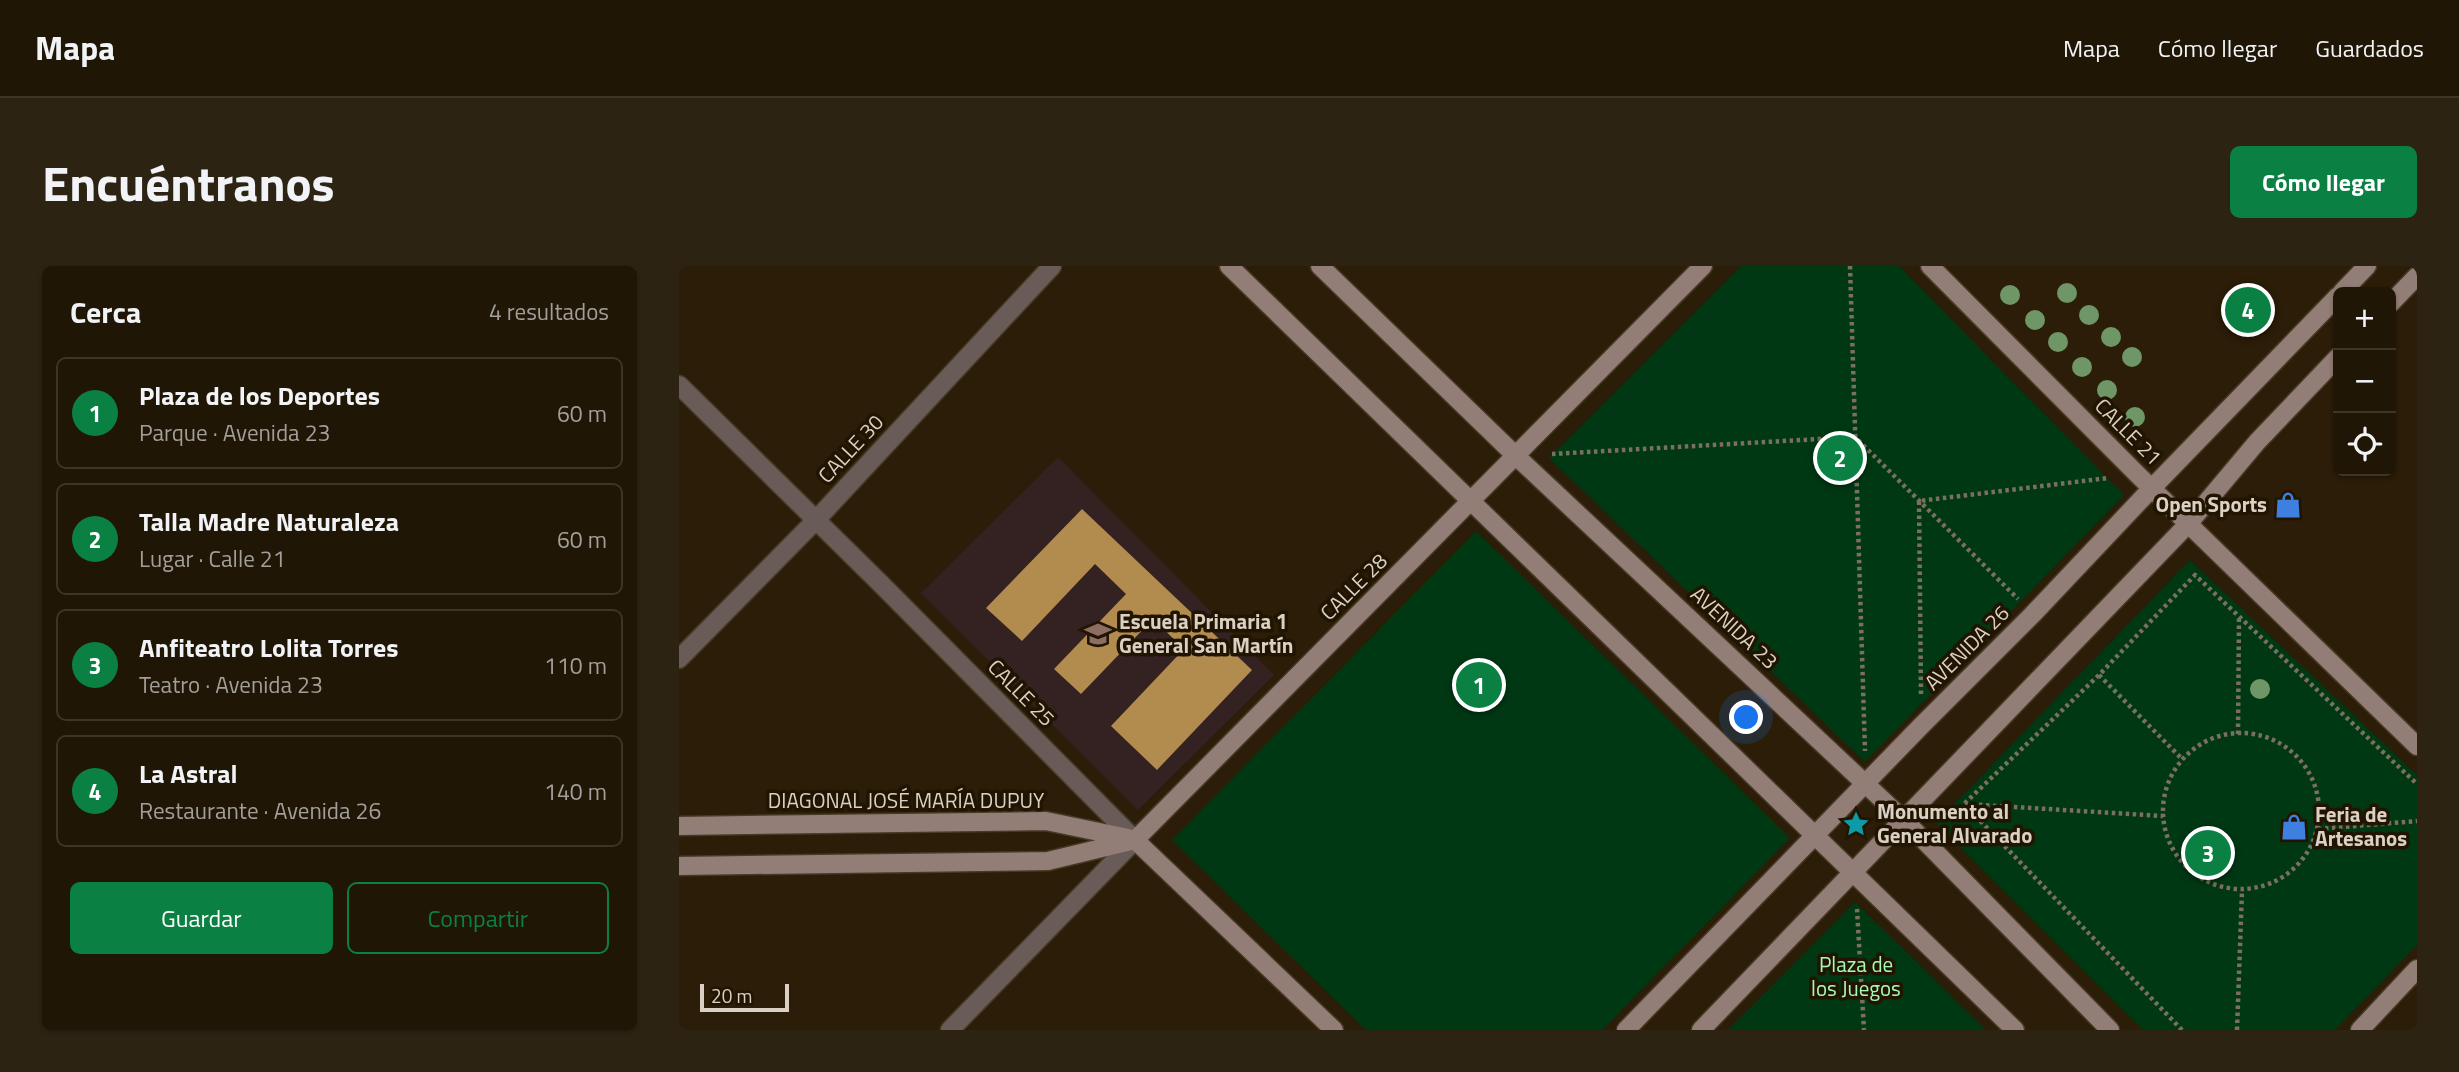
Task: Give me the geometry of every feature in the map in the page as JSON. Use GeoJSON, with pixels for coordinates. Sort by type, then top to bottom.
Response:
{"type":"FeatureCollection","features":[{"type":"Feature","properties":{"kind":"main road"},"geometry":{"type":"LineString","coordinates":[[1229,266],[2015,1030]]}},
{"type":"Feature","properties":{"kind":"main road","name":"AVENIDA 23"},"geometry":{"type":"LineString","coordinates":[[1320,266],[1516,456],[1905,821],[2110,1030]]}},
{"type":"Feature","properties":{"kind":"main road","name":"CALLE 28"},"geometry":{"type":"LineString","coordinates":[[1135,840],[1703,266]]}},
{"type":"Feature","properties":{"kind":"main road","name":"CALLE 21"},"geometry":{"type":"LineString","coordinates":[[1930,266],[2138,475],[2417,746]]}},
{"type":"Feature","properties":{"kind":"main road"},"geometry":{"type":"LineString","coordinates":[[2347,287],[2367,266]]}},
{"type":"Feature","properties":{"kind":"main road"},"geometry":{"type":"LineString","coordinates":[[2396,298],[2417,276]]}},
{"type":"Feature","properties":{"kind":"main road","name":"AVENIDA 26"},"geometry":{"type":"LineString","coordinates":[[1626,1030],[2033,614],[2333,301]]}},
{"type":"Feature","properties":{"kind":"main road"},"geometry":{"type":"LineString","coordinates":[[1701,1030],[2189,523],[2257,442],[2333,362]]}},
{"type":"Feature","properties":{"kind":"main road","name":"DIAGONAL JOSÉ MARÍA DUPUY"},"geometry":{"type":"LineString","coordinates":[[679,826],[1046,821],[1135,840]]}},
{"type":"Feature","properties":{"kind":"main road"},"geometry":{"type":"LineString","coordinates":[[679,866],[1048,861],[1135,840]]}},
{"type":"Feature","properties":{"kind":"main road","name":"CALLE 25"},"geometry":{"type":"LineString","coordinates":[[1135,840],[1334,1030]]}},
{"type":"Feature","properties":{"kind":"main road"},"geometry":{"type":"LineString","coordinates":[[2360,1030],[2417,969]]}},
{"type":"Feature","properties":{"kind":"street","name":"CALLE 30"},"geometry":{"type":"LineString","coordinates":[[679,659],[816,520],[1052,266]]}},
{"type":"Feature","properties":{"kind":"street","name":"CALLE 25"},"geometry":{"type":"LineString","coordinates":[[679,385],[1135,840]]}},
{"type":"Feature","properties":{"kind":"street","name":"CALLE 28"},"geometry":{"type":"LineString","coordinates":[[950,1030],[1135,840]]}},
{"type":"Feature","properties":{"kind":"path"},"geometry":{"type":"LineString","coordinates":[[1850,266],[1865,783]]}},
{"type":"Feature","properties":{"kind":"path"},"geometry":{"type":"LineString","coordinates":[[1516,456],[1855,437],[2033,614]]}},
{"type":"Feature","properties":{"kind":"path"},"geometry":{"type":"LineString","coordinates":[[1919,500],[2138,475]]}},
{"type":"Feature","properties":{"kind":"path"},"geometry":{"type":"LineString","coordinates":[[1919,500],[1921,726]]}},
{"type":"Feature","properties":{"kind":"path"},"geometry":{"type":"LineString","coordinates":[[1963,804],[2099,676],[2195,575],[2417,784]]}},
{"type":"Feature","properties":{"kind":"path"},"geometry":{"type":"LineString","coordinates":[[2238,734],[2239,615]]}},
{"type":"Feature","properties":{"kind":"path"},"geometry":{"type":"LineString","coordinates":[[2099,676],[2181,758]]}},
{"type":"Feature","properties":{"kind":"path"},"geometry":{"type":"LineString","coordinates":[[2229,734],[2256,734],[2281,744],[2295,754],[2311,776],[2319,801],[2318,829],[2307,853],[2294,869],[2271,884],[2242,891],[2207,881],[2185,865],[2169,842],[2163,816],[2166,789],[2181,758],[2203,743],[2229,734]]}},
{"type":"Feature","properties":{"kind":"path"},"geometry":{"type":"LineString","coordinates":[[1963,804],[2163,816]]}},
{"type":"Feature","properties":{"kind":"path"},"geometry":{"type":"LineString","coordinates":[[1963,804],[2182,1030]]}},
{"type":"Feature","properties":{"kind":"path"},"geometry":{"type":"LineString","coordinates":[[2318,829],[2417,821]]}},
{"type":"Feature","properties":{"kind":"path"},"geometry":{"type":"LineString","coordinates":[[1854,872],[1864,1030]]}},
{"type":"Feature","properties":{"kind":"path"},"geometry":{"type":"LineString","coordinates":[[2237,1030],[2242,891]]}},
{"type":"Feature","properties":{"kind":"shaded area","name":"Escuela Primaria 1 General San Martín"},"geometry":{"type":"Polygon","coordinates":[[[1058,457],[1274,675],[1138,810],[921,593],[1058,457]]]}},
{"type":"Feature","properties":{"kind":"green space"},"geometry":{"type":"Polygon","coordinates":[[[1741,266],[1899,266],[2124,495],[1865,762],[1549,458],[1741,266]]]}},
{"type":"Feature","properties":{"kind":"green space"},"geometry":{"type":"Polygon","coordinates":[[[1476,531],[1790,838],[1602,1030],[1366,1030],[1172,840],[1476,531]]]}},
{"type":"Feature","properties":{"kind":"green space"},"geometry":{"type":"Polygon","coordinates":[[[2190,560],[2417,775],[2417,945],[2335,1030],[2143,1030],[1936,823],[2190,560]]]}},
{"type":"Feature","properties":{"kind":"green space","name":"Plaza de los Juegos"},"geometry":{"type":"Polygon","coordinates":[[[1855,902],[1986,1030],[1728,1030],[1855,902]]]}},
{"type":"Feature","properties":{"kind":"building"},"geometry":{"type":"Polygon","coordinates":[[[1082,509],[1252,670],[1157,770],[1111,726],[1184,649],[1153,619],[1081,694],[1054,669],[1126,594],[1095,564],[1022,641],[986,608],[1082,509]]]}},
{"type":"Feature","properties":{"kind":"place","name":"La Astral"},"geometry":{"type":"Point","coordinates":[2248,310]}},
{"type":"Feature","properties":{"kind":"place","name":"Talla Madre Naturaleza"},"geometry":{"type":"Point","coordinates":[1840,458]}},
{"type":"Feature","properties":{"kind":"place","name":"Open Sports"},"geometry":{"type":"Point","coordinates":[2288,505]}},
{"type":"Feature","properties":{"kind":"place","name":"Escuela Primaria 1 General San Martín"},"geometry":{"type":"Point","coordinates":[1098,634]}},
{"type":"Feature","properties":{"kind":"place","name":"Plaza de los Deportes"},"geometry":{"type":"Point","coordinates":[1479,685]}},
{"type":"Feature","properties":{"kind":"place","name":"Monumento al General Alvarado"},"geometry":{"type":"Point","coordinates":[1856,824]}},
{"type":"Feature","properties":{"kind":"place","name":"Feria de Artesanos"},"geometry":{"type":"Point","coordinates":[2294,827]}},
{"type":"Feature","properties":{"kind":"place","name":"Anfiteatro Lolita Torres"},"geometry":{"type":"Point","coordinates":[2208,853]}}]}
